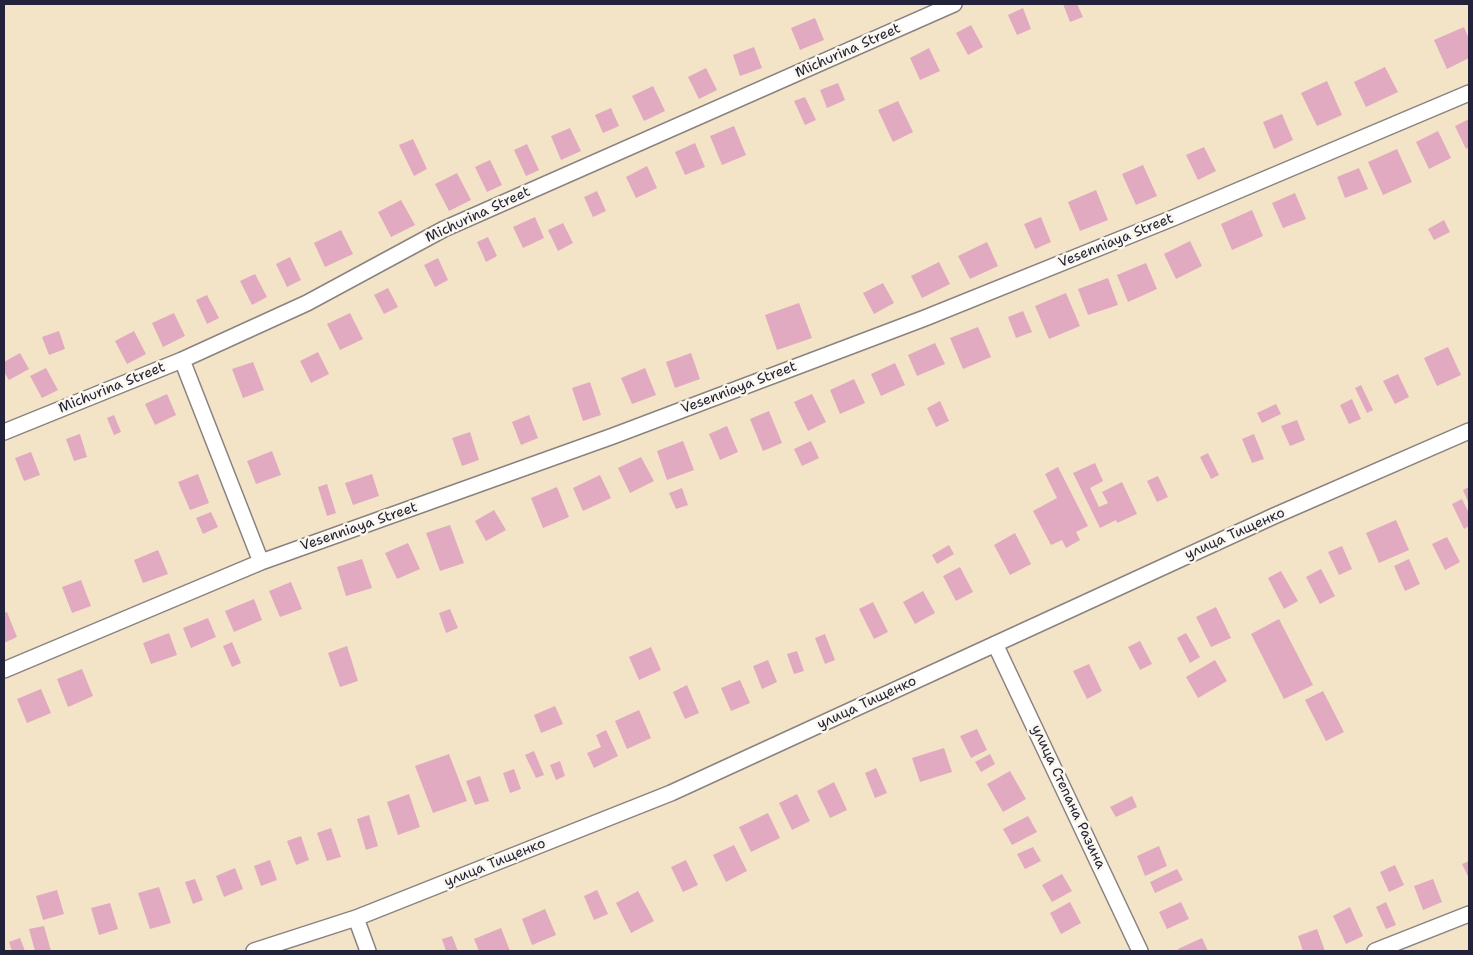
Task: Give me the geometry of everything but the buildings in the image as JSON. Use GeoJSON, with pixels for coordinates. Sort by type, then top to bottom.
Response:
{"type":"FeatureCollection","features":[{"type":"Feature","properties":{"kind":"street","name":"Michurina Street"},"geometry":{"type":"LineString","coordinates":[[4,432],[182,360],[307,303],[444,229],[954,4]]}},
{"type":"Feature","properties":{"kind":"street","name":"Vesenniaya Street"},"geometry":{"type":"LineString","coordinates":[[4,670],[261,562],[613,436],[925,318],[1173,218],[1469,92]]}},
{"type":"Feature","properties":{"kind":"street"},"geometry":{"type":"LineString","coordinates":[[182,360],[261,562]]}},
{"type":"Feature","properties":{"kind":"street","name":"улица Тищенко"},"geometry":{"type":"LineString","coordinates":[[254,951],[356,918],[671,793],[1274,516],[1469,431]]}},
{"type":"Feature","properties":{"kind":"street","name":"улица Степана Разина"},"geometry":{"type":"LineString","coordinates":[[995,644],[1140,951]]}},
{"type":"Feature","properties":{"kind":"street"},"geometry":{"type":"LineString","coordinates":[[1375,951],[1469,914]]}},
{"type":"Feature","properties":{"kind":"street"},"geometry":{"type":"LineString","coordinates":[[356,918],[368,951]]}}]}
